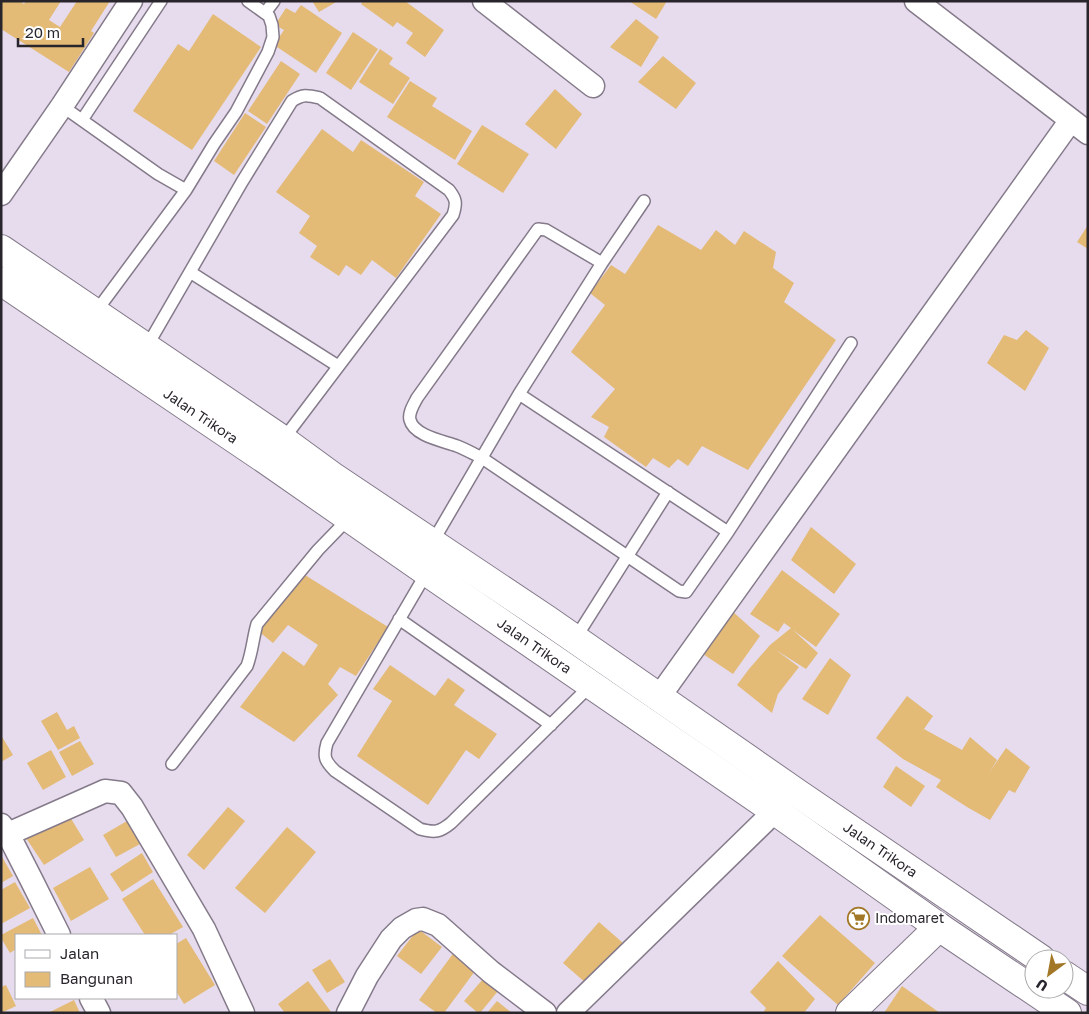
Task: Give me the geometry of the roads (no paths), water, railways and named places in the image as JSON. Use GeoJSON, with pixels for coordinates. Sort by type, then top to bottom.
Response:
{"type":"FeatureCollection","features":[{"type":"Feature","properties":{"kind":"main road","name":"Jalan Trikora"},"geometry":{"type":"LineString","coordinates":[[1,249],[146,348],[274,450],[348,518],[775,811],[938,927],[1067,1013]]}},
{"type":"Feature","properties":{"kind":"main road","name":"Jalan Trikora"},"geometry":{"type":"LineString","coordinates":[[1,281],[274,450],[335,478],[575,639],[1026,949]]}},
{"type":"Feature","properties":{"kind":"main road"},"geometry":{"type":"LineString","coordinates":[[850,1013],[938,927]]}},
{"type":"Feature","properties":{"kind":"main road"},"geometry":{"type":"LineString","coordinates":[[1074,982],[1088,991]]}},
{"type":"Feature","properties":{"kind":"street"},"geometry":{"type":"LineString","coordinates":[[1,194],[131,1]]}},
{"type":"Feature","properties":{"kind":"street"},"geometry":{"type":"LineString","coordinates":[[484,1],[593,86]]}},
{"type":"Feature","properties":{"kind":"street"},"geometry":{"type":"LineString","coordinates":[[659,697],[1080,127],[916,1]]}},
{"type":"Feature","properties":{"kind":"street"},"geometry":{"type":"LineString","coordinates":[[58,934],[4,830],[105,791],[121,794],[132,807],[204,929],[243,1013]]}},
{"type":"Feature","properties":{"kind":"street"},"geometry":{"type":"LineString","coordinates":[[568,1013],[775,811]]}},
{"type":"Feature","properties":{"kind":"street"},"geometry":{"type":"LineString","coordinates":[[348,1013],[367,976],[391,939],[402,928],[416,920],[423,919],[438,925],[491,972],[545,1013]]}},
{"type":"Feature","properties":{"kind":"street"},"geometry":{"type":"LineString","coordinates":[[91,999],[98,1013]]}},
{"type":"Feature","properties":{"kind":"lane"},"geometry":{"type":"LineString","coordinates":[[82,120],[161,1]]}},
{"type":"Feature","properties":{"kind":"lane"},"geometry":{"type":"LineString","coordinates":[[95,313],[186,190],[236,112],[268,52],[273,36],[269,16],[248,1]]}},
{"type":"Feature","properties":{"kind":"lane"},"geometry":{"type":"LineString","coordinates":[[265,13],[274,1]]}},
{"type":"Feature","properties":{"kind":"lane"},"geometry":{"type":"LineString","coordinates":[[146,348],[242,182],[292,101],[301,96],[320,98],[449,190],[455,197],[456,206],[453,215],[274,450]]}},
{"type":"Feature","properties":{"kind":"lane"},"geometry":{"type":"LineString","coordinates":[[62,106],[158,174],[186,190]]}},
{"type":"Feature","properties":{"kind":"lane"},"geometry":{"type":"LineString","coordinates":[[432,543],[520,394],[602,262],[644,201]]}},
{"type":"Feature","properties":{"kind":"lane"},"geometry":{"type":"LineString","coordinates":[[602,262],[546,230],[538,229],[417,398],[411,410],[410,420],[416,430],[458,446],[482,458],[679,591],[686,592],[728,532],[850,343]]}},
{"type":"Feature","properties":{"kind":"lane"},"geometry":{"type":"LineString","coordinates":[[190,272],[338,366]]}},
{"type":"Feature","properties":{"kind":"lane"},"geometry":{"type":"LineString","coordinates":[[520,394],[728,532]]}},
{"type":"Feature","properties":{"kind":"lane"},"geometry":{"type":"LineString","coordinates":[[575,639],[668,492]]}},
{"type":"Feature","properties":{"kind":"lane"},"geometry":{"type":"LineString","coordinates":[[172,764],[247,666],[257,624],[318,550],[348,518]]}},
{"type":"Feature","properties":{"kind":"lane"},"geometry":{"type":"LineString","coordinates":[[427,572],[326,743],[324,752],[327,762],[335,771],[420,829],[431,832],[443,830],[591,685]]}},
{"type":"Feature","properties":{"kind":"lane"},"geometry":{"type":"LineString","coordinates":[[399,619],[551,725]]}},
{"type":"Feature","properties":{"kind":"place","name":"Indomaret"},"geometry":{"type":"Point","coordinates":[859,918]}}]}
